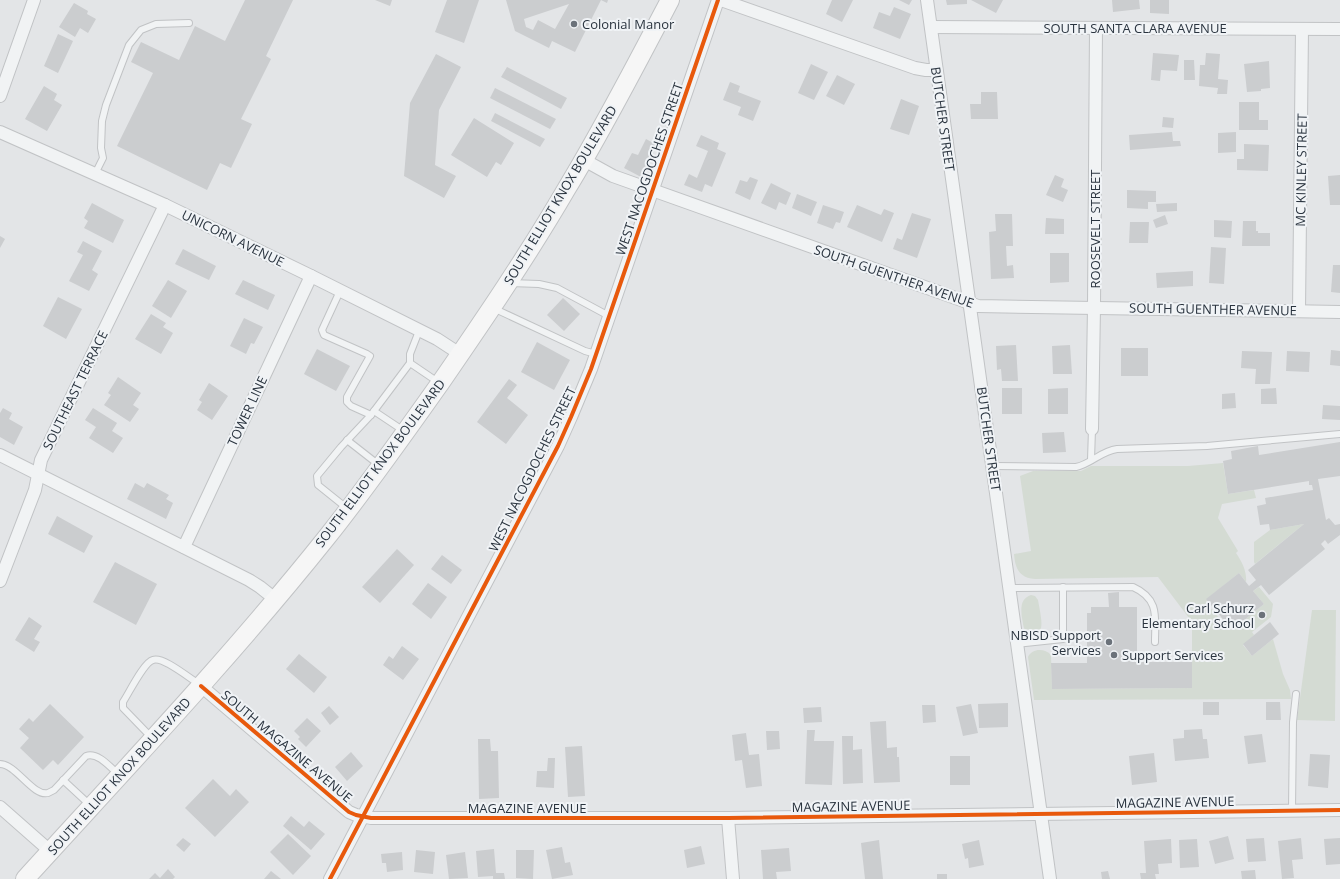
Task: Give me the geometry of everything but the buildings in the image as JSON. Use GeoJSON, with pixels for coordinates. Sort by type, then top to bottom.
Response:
{"type":"FeatureCollection","features":[{"type":"Feature","properties":{"kind":"main road","name":"SOUTH ELLIOT KNOX BOULEVARD"},"geometry":{"type":"LineString","coordinates":[[24,879],[201,686],[327,536],[405,432],[492,308],[584,160],[670,0]]}},
{"type":"Feature","properties":{"kind":"street"},"geometry":{"type":"LineString","coordinates":[[0,96],[34,0]]}},
{"type":"Feature","properties":{"kind":"street","name":"WEST NACOGDOCHES STREET"},"geometry":{"type":"LineString","coordinates":[[330,879],[558,446],[596,354],[718,0]]}},
{"type":"Feature","properties":{"kind":"street"},"geometry":{"type":"LineString","coordinates":[[721,0],[915,68],[936,70]]}},
{"type":"Feature","properties":{"kind":"street","name":"BUTCHER STREET"},"geometry":{"type":"LineString","coordinates":[[927,0],[993,466],[1008,588],[1042,814],[1050,879]]}},
{"type":"Feature","properties":{"kind":"street","name":"SOUTH SANTA CLARA AVENUE"},"geometry":{"type":"LineString","coordinates":[[931,27],[1340,29]]}},
{"type":"Feature","properties":{"kind":"street","name":"ROOSEVELT STREET"},"geometry":{"type":"LineString","coordinates":[[1092,429],[1096,28]]}},
{"type":"Feature","properties":{"kind":"street","name":"MC KINLEY STREET"},"geometry":{"type":"LineString","coordinates":[[1299,311],[1302,29]]}},
{"type":"Feature","properties":{"kind":"street","name":"UNICORN AVENUE"},"geometry":{"type":"LineString","coordinates":[[0,132],[165,205],[437,339],[460,354]]}},
{"type":"Feature","properties":{"kind":"street","name":"SOUTH GUENTHER AVENUE"},"geometry":{"type":"LineString","coordinates":[[584,160],[606,173],[970,304],[986,307],[1094,307],[1340,312]]}},
{"type":"Feature","properties":{"kind":"street","name":"SOUTHEAST TERRACE"},"geometry":{"type":"LineString","coordinates":[[0,582],[35,490],[41,460],[165,205]]}},
{"type":"Feature","properties":{"kind":"street","name":"TOWER LINE"},"geometry":{"type":"LineString","coordinates":[[184,547],[311,276]]}},
{"type":"Feature","properties":{"kind":"street"},"geometry":{"type":"LineString","coordinates":[[0,455],[255,583],[275,599]]}},
{"type":"Feature","properties":{"kind":"street","name":"SOUTH MAGAZINE AVENUE"},"geometry":{"type":"LineString","coordinates":[[201,686],[349,812],[362,817]]}},
{"type":"Feature","properties":{"kind":"street"},"geometry":{"type":"LineString","coordinates":[[0,807],[50,851]]}},
{"type":"Feature","properties":{"kind":"street","name":"MAGAZINE AVENUE"},"geometry":{"type":"LineString","coordinates":[[362,817],[728,818],[1340,810]]}},
{"type":"Feature","properties":{"kind":"street"},"geometry":{"type":"LineString","coordinates":[[728,818],[734,879]]}},
{"type":"Feature","properties":{"kind":"lane"},"geometry":{"type":"LineString","coordinates":[[95,174],[103,158],[101,148],[102,121],[106,105],[129,45],[141,30],[156,24],[189,23]]}},
{"type":"Feature","properties":{"kind":"lane"},"geometry":{"type":"LineString","coordinates":[[508,283],[539,284],[557,288],[609,316]]}},
{"type":"Feature","properties":{"kind":"lane"},"geometry":{"type":"LineString","coordinates":[[340,291],[322,333],[370,356],[347,397],[347,402],[351,406],[372,413],[405,432]]}},
{"type":"Feature","properties":{"kind":"lane"},"geometry":{"type":"LineString","coordinates":[[492,308],[585,351],[596,354]]}},
{"type":"Feature","properties":{"kind":"lane"},"geometry":{"type":"LineString","coordinates":[[348,509],[318,485],[317,476],[372,413],[410,363],[410,354],[419,331]]}},
{"type":"Feature","properties":{"kind":"lane"},"geometry":{"type":"LineString","coordinates":[[410,363],[440,383]]}},
{"type":"Feature","properties":{"kind":"lane"},"geometry":{"type":"LineString","coordinates":[[1091,460],[1092,429]]}},
{"type":"Feature","properties":{"kind":"lane"},"geometry":{"type":"LineString","coordinates":[[993,466],[1076,467],[1083,465],[1106,451],[1117,449],[1201,446],[1340,434]]}},
{"type":"Feature","properties":{"kind":"lane"},"geometry":{"type":"LineString","coordinates":[[347,440],[380,466]]}},
{"type":"Feature","properties":{"kind":"lane"},"geometry":{"type":"LineString","coordinates":[[1008,588],[1128,586],[1137,589],[1153,604],[1155,608],[1155,642]]}},
{"type":"Feature","properties":{"kind":"lane"},"geometry":{"type":"LineString","coordinates":[[1016,644],[1063,639],[1063,587]]}},
{"type":"Feature","properties":{"kind":"lane"},"geometry":{"type":"LineString","coordinates":[[153,739],[124,708],[123,702],[147,663],[154,659],[164,661],[201,686]]}},
{"type":"Feature","properties":{"kind":"lane"},"geometry":{"type":"LineString","coordinates":[[1292,810],[1293,722],[1296,694]]}},
{"type":"Feature","properties":{"kind":"lane"},"geometry":{"type":"LineString","coordinates":[[0,764],[7,765],[42,792],[48,793],[54,790],[86,756],[96,756],[120,775]]}},
{"type":"Feature","properties":{"kind":"lane"},"geometry":{"type":"LineString","coordinates":[[63,780],[91,806]]}},
{"type":"Feature","properties":{"kind":"shaded area"},"geometry":{"type":"Polygon","coordinates":[[[1223,463],[1228,494],[1254,490],[1256,498],[1222,504],[1218,518],[1238,551],[1236,553],[1244,567],[1246,582],[1239,573],[1207,599],[1209,602],[1207,604],[1232,630],[1264,604],[1253,591],[1259,587],[1273,604],[1271,617],[1252,632],[1254,635],[1243,645],[1252,656],[1273,639],[1283,674],[1290,690],[1291,699],[1034,700],[1028,657],[1032,652],[1039,650],[1045,651],[1051,655],[1052,689],[1192,688],[1192,622],[1158,577],[1035,579],[1025,577],[1015,564],[1014,554],[1031,551],[1020,476],[1033,471],[1081,471],[1091,466],[1188,466],[1223,463]]]}},
{"type":"Feature","properties":{"kind":"shaded area"},"geometry":{"type":"Polygon","coordinates":[[[1304,524],[1255,564],[1254,542],[1270,530],[1304,524]]]}},
{"type":"Feature","properties":{"kind":"shaded area"},"geometry":{"type":"Polygon","coordinates":[[[1031,595],[1035,596],[1038,600],[1042,622],[1040,630],[1033,634],[1025,630],[1023,626],[1022,614],[1023,601],[1031,595]]]}},
{"type":"Feature","properties":{"kind":"shaded area"},"geometry":{"type":"Polygon","coordinates":[[[1312,610],[1336,610],[1335,721],[1297,720],[1312,610]]]}},
{"type":"Feature","properties":{"kind":"cycle path"},"geometry":{"type":"LineString","coordinates":[[330,879],[558,446],[571,417],[591,369],[718,0]]}},
{"type":"Feature","properties":{"kind":"cycle path"},"geometry":{"type":"LineString","coordinates":[[201,686],[349,812],[371,818],[728,818],[1340,810]]}},
{"type":"Feature","properties":{"kind":"place","name":"Colonial Manor"},"geometry":{"type":"Point","coordinates":[574,24]}},
{"type":"Feature","properties":{"kind":"place","name":"Carl Schurz Elementary School"},"geometry":{"type":"Point","coordinates":[1262,615]}},
{"type":"Feature","properties":{"kind":"place","name":"NBISD Support Services"},"geometry":{"type":"Point","coordinates":[1109,642]}},
{"type":"Feature","properties":{"kind":"place","name":"Support Services"},"geometry":{"type":"Point","coordinates":[1114,655]}}]}
